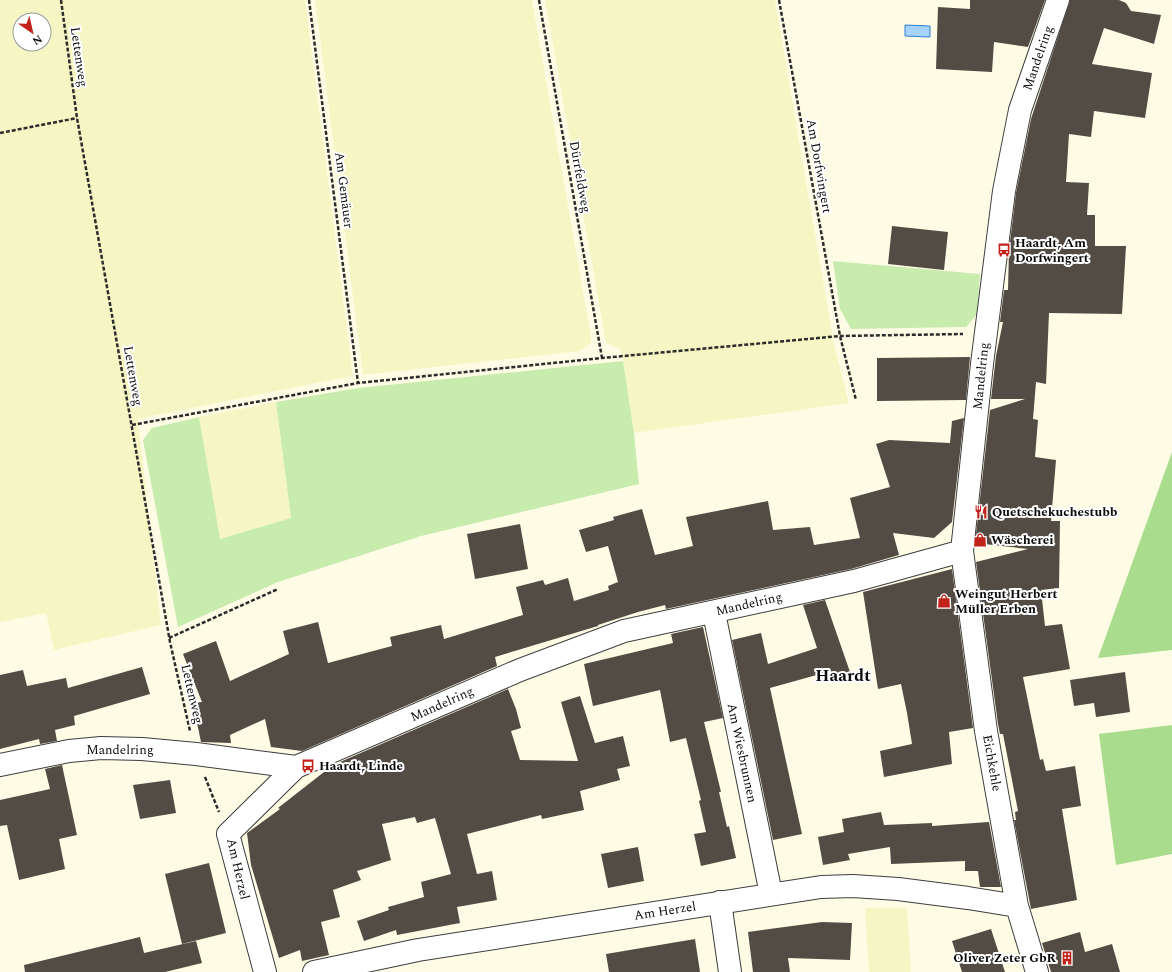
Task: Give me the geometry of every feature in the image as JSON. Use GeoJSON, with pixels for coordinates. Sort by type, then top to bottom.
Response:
{"type":"FeatureCollection","features":[{"type":"Feature","properties":{"kind":"street","name":"Mandelring"},"geometry":{"type":"LineString","coordinates":[[0,765],[69,751],[101,748],[142,749],[196,754],[296,767],[520,670],[579,647],[624,632],[854,581],[962,551],[986,334],[1004,192],[1020,110],[1058,0]]}},
{"type":"Feature","properties":{"kind":"street","name":"Eichkehle"},"geometry":{"type":"LineString","coordinates":[[962,551],[986,731],[1017,906],[1037,972]]}},
{"type":"Feature","properties":{"kind":"street","name":"Am Wiesbrunnen"},"geometry":{"type":"LineString","coordinates":[[714,612],[771,894]]}},
{"type":"Feature","properties":{"kind":"street","name":"Am Herzel"},"geometry":{"type":"LineString","coordinates":[[265,972],[228,834],[296,767]]}},
{"type":"Feature","properties":{"kind":"street","name":"Am Herzel"},"geometry":{"type":"LineString","coordinates":[[314,972],[418,950],[821,887],[853,886],[898,889],[1017,906]]}},
{"type":"Feature","properties":{"kind":"street"},"geometry":{"type":"LineString","coordinates":[[720,902],[730,972]]}},
{"type":"Feature","properties":{"kind":"path","name":"Lettenweg"},"geometry":{"type":"LineString","coordinates":[[61,0],[77,118],[169,638],[196,754],[228,834]]}},
{"type":"Feature","properties":{"kind":"path","name":"Am Gemäuer"},"geometry":{"type":"LineString","coordinates":[[310,0],[358,382]]}},
{"type":"Feature","properties":{"kind":"path","name":"Dürrfeldweg"},"geometry":{"type":"LineString","coordinates":[[539,0],[602,358]]}},
{"type":"Feature","properties":{"kind":"path","name":"Am Dorfwingert"},"geometry":{"type":"LineString","coordinates":[[780,0],[840,336],[856,400]]}},
{"type":"Feature","properties":{"kind":"path"},"geometry":{"type":"LineString","coordinates":[[0,133],[77,118]]}},
{"type":"Feature","properties":{"kind":"path"},"geometry":{"type":"LineString","coordinates":[[132,425],[358,382],[840,336],[986,334]]}},
{"type":"Feature","properties":{"kind":"path"},"geometry":{"type":"LineString","coordinates":[[169,638],[278,589]]}},
{"type":"Feature","properties":{"kind":"green space"},"geometry":{"type":"Polygon","coordinates":[[[0,0],[305,0],[353,376],[138,419],[161,625],[54,650],[46,613],[0,622],[0,0]]]}},
{"type":"Feature","properties":{"kind":"green space"},"geometry":{"type":"Polygon","coordinates":[[[315,0],[532,0],[592,342],[580,351],[363,375],[315,0]]]}},
{"type":"Feature","properties":{"kind":"green space"},"geometry":{"type":"Polygon","coordinates":[[[545,0],[775,0],[834,344],[849,403],[634,433],[620,349],[606,343],[545,0]]]}},
{"type":"Feature","properties":{"kind":"green space"},"geometry":{"type":"Polygon","coordinates":[[[833,261],[980,274],[977,314],[966,327],[851,329],[840,309],[833,261]]]}},
{"type":"Feature","properties":{"kind":"green space"},"geometry":{"type":"Polygon","coordinates":[[[623,361],[634,433],[639,484],[421,536],[278,582],[178,627],[143,440],[152,428],[199,417],[220,539],[291,518],[276,402],[358,388],[623,361]]]}},
{"type":"Feature","properties":{"kind":"green space"},"geometry":{"type":"Polygon","coordinates":[[[276,402],[291,518],[219,539],[199,417],[276,402]]]}},
{"type":"Feature","properties":{"kind":"green space"},"geometry":{"type":"Polygon","coordinates":[[[1172,452],[1172,650],[1098,658],[1172,452]]]}},
{"type":"Feature","properties":{"kind":"green space"},"geometry":{"type":"Polygon","coordinates":[[[1172,725],[1172,854],[1116,865],[1099,734],[1172,725]]]}},
{"type":"Feature","properties":{"kind":"green space"},"geometry":{"type":"Polygon","coordinates":[[[865,908],[907,908],[911,972],[869,972],[865,908]]]}},
{"type":"Feature","properties":{"kind":"water"},"geometry":{"type":"Polygon","coordinates":[[[905,25],[930,26],[930,37],[905,36],[905,25]]]}},
{"type":"Feature","properties":{"kind":"building"},"geometry":{"type":"Polygon","coordinates":[[[970,0],[1045,0],[1028,47],[994,42],[992,72],[936,69],[938,7],[970,9],[970,0]]]}},
{"type":"Feature","properties":{"kind":"building"},"geometry":{"type":"Polygon","coordinates":[[[1070,0],[1119,0],[1126,3],[1131,11],[1161,15],[1154,44],[1104,28],[1092,64],[1152,73],[1145,118],[1094,111],[1091,137],[1069,134],[1066,182],[1089,183],[1087,215],[1095,215],[1095,246],[1126,246],[1122,314],[1049,313],[1046,384],[1036,382],[1033,419],[1038,420],[1035,457],[1056,460],[1051,521],[1060,521],[1059,588],[1041,590],[1045,626],[1062,624],[1070,669],[1023,677],[1040,760],[1043,759],[1046,771],[1075,766],[1081,806],[1062,809],[1077,900],[1031,909],[1014,820],[1016,820],[1015,812],[1018,811],[1003,734],[1000,734],[998,724],[976,562],[1028,549],[975,543],[990,410],[1025,399],[991,399],[996,356],[1003,322],[1000,322],[1004,290],[1008,290],[1009,250],[1016,193],[1031,119],[1070,0]]]}},
{"type":"Feature","properties":{"kind":"building"},"geometry":{"type":"Polygon","coordinates":[[[892,226],[948,232],[944,270],[888,264],[892,226]]]}},
{"type":"Feature","properties":{"kind":"building"},"geometry":{"type":"Polygon","coordinates":[[[970,357],[966,400],[877,401],[877,358],[970,357]]]}},
{"type":"Feature","properties":{"kind":"building"},"geometry":{"type":"Polygon","coordinates":[[[964,418],[952,522],[934,538],[893,533],[899,555],[851,569],[666,609],[665,605],[638,612],[598,626],[495,657],[497,666],[302,751],[271,747],[265,719],[230,735],[231,743],[201,742],[193,703],[202,702],[183,654],[216,641],[230,681],[289,654],[283,631],[318,622],[328,663],[392,646],[390,637],[441,625],[444,639],[523,615],[516,587],[543,580],[545,585],[568,578],[574,601],[609,590],[608,586],[618,582],[608,546],[586,552],[579,530],[614,520],[613,517],[642,509],[655,555],[693,546],[686,517],[768,501],[773,530],[810,527],[814,545],[860,538],[850,498],[890,487],[876,444],[889,440],[950,443],[952,421],[964,418]]]}},
{"type":"Feature","properties":{"kind":"building"},"geometry":{"type":"Polygon","coordinates":[[[520,524],[528,569],[475,579],[467,534],[520,524]]]}},
{"type":"Feature","properties":{"kind":"building"},"geometry":{"type":"Polygon","coordinates":[[[952,569],[973,728],[949,732],[952,764],[884,777],[880,751],[912,744],[901,684],[878,689],[863,592],[952,569]]]}},
{"type":"Feature","properties":{"kind":"building"},"geometry":{"type":"Polygon","coordinates":[[[825,600],[850,672],[833,676],[831,671],[770,688],[802,834],[773,840],[732,640],[761,633],[768,664],[817,648],[803,605],[825,600]]]}},
{"type":"Feature","properties":{"kind":"building"},"geometry":{"type":"Polygon","coordinates":[[[703,627],[723,718],[704,722],[721,792],[719,792],[727,827],[729,826],[736,858],[701,866],[694,834],[706,832],[699,801],[701,800],[686,738],[670,742],[660,690],[593,706],[584,664],[673,643],[671,634],[703,627]]]}},
{"type":"Feature","properties":{"kind":"building"},"geometry":{"type":"Polygon","coordinates":[[[142,667],[150,694],[74,716],[75,725],[55,730],[57,741],[40,744],[39,739],[0,749],[0,675],[23,670],[27,686],[66,678],[68,688],[142,667]]]}},
{"type":"Feature","properties":{"kind":"building"},"geometry":{"type":"Polygon","coordinates":[[[1125,672],[1130,712],[1096,717],[1094,703],[1074,706],[1070,680],[1125,672]]]}},
{"type":"Feature","properties":{"kind":"building"},"geometry":{"type":"Polygon","coordinates":[[[508,689],[516,709],[521,728],[511,731],[520,760],[578,761],[561,702],[580,696],[595,743],[623,736],[630,766],[617,769],[620,780],[580,791],[584,810],[542,819],[541,815],[467,834],[477,874],[492,871],[497,900],[457,907],[460,923],[397,935],[396,930],[364,941],[357,921],[389,910],[388,907],[424,897],[421,882],[451,874],[435,818],[417,823],[415,817],[382,824],[391,860],[357,871],[361,880],[333,890],[340,917],[321,922],[329,955],[302,961],[300,950],[279,958],[251,865],[247,833],[280,809],[278,808],[333,765],[508,689]]]}},
{"type":"Feature","properties":{"kind":"building"},"geometry":{"type":"Polygon","coordinates":[[[62,765],[77,835],[59,839],[65,869],[19,880],[7,825],[0,826],[0,800],[50,789],[45,769],[62,765]]]}},
{"type":"Feature","properties":{"kind":"building"},"geometry":{"type":"Polygon","coordinates":[[[170,780],[176,813],[140,819],[133,785],[170,780]]]}},
{"type":"Feature","properties":{"kind":"building"},"geometry":{"type":"Polygon","coordinates":[[[881,812],[884,825],[932,823],[932,826],[989,822],[1001,887],[980,887],[978,871],[965,871],[965,861],[891,864],[890,847],[848,854],[850,860],[823,865],[818,837],[844,832],[842,819],[881,812]]]}},
{"type":"Feature","properties":{"kind":"building"},"geometry":{"type":"Polygon","coordinates":[[[638,847],[644,881],[608,888],[601,854],[638,847]]]}},
{"type":"Feature","properties":{"kind":"building"},"geometry":{"type":"Polygon","coordinates":[[[209,863],[226,933],[182,944],[165,874],[209,863]]]}},
{"type":"Feature","properties":{"kind":"building"},"geometry":{"type":"Polygon","coordinates":[[[822,922],[852,923],[850,960],[788,958],[790,972],[753,972],[748,932],[822,922]]]}},
{"type":"Feature","properties":{"kind":"building"},"geometry":{"type":"Polygon","coordinates":[[[991,929],[1005,972],[962,972],[952,941],[991,929]]]}},
{"type":"Feature","properties":{"kind":"building","name":"Oliver Zeter GbR"},"geometry":{"type":"Polygon","coordinates":[[[1080,932],[1085,952],[1112,944],[1120,972],[1051,972],[1042,943],[1080,932]]]}},
{"type":"Feature","properties":{"kind":"building"},"geometry":{"type":"Polygon","coordinates":[[[140,937],[144,953],[196,941],[202,963],[165,972],[25,972],[24,965],[140,937]]]}},
{"type":"Feature","properties":{"kind":"building"},"geometry":{"type":"Polygon","coordinates":[[[695,939],[700,972],[609,972],[606,954],[695,939]]]}},
{"type":"Feature","properties":{"kind":"place","name":"Haardt, Am Dorfwingert"},"geometry":{"type":"Point","coordinates":[1004,250]}},
{"type":"Feature","properties":{"kind":"place","name":"Quetschekuchestubb"},"geometry":{"type":"Point","coordinates":[981,512]}},
{"type":"Feature","properties":{"kind":"place","name":"Wäscherei"},"geometry":{"type":"Point","coordinates":[980,540]}},
{"type":"Feature","properties":{"kind":"place","name":"Weingut Herbert Müller Erben"},"geometry":{"type":"Point","coordinates":[944,601]}},
{"type":"Feature","properties":{"kind":"place","name":"Haardt, Linde"},"geometry":{"type":"Point","coordinates":[308,766]}},
{"type":"Feature","properties":{"kind":"place","name":"Oliver Zeter GbR"},"geometry":{"type":"Point","coordinates":[1067,958]}},
{"type":"Feature","properties":{"kind":"district","name":"Haardt"},"geometry":{"type":"Point","coordinates":[843,676]}}]}
